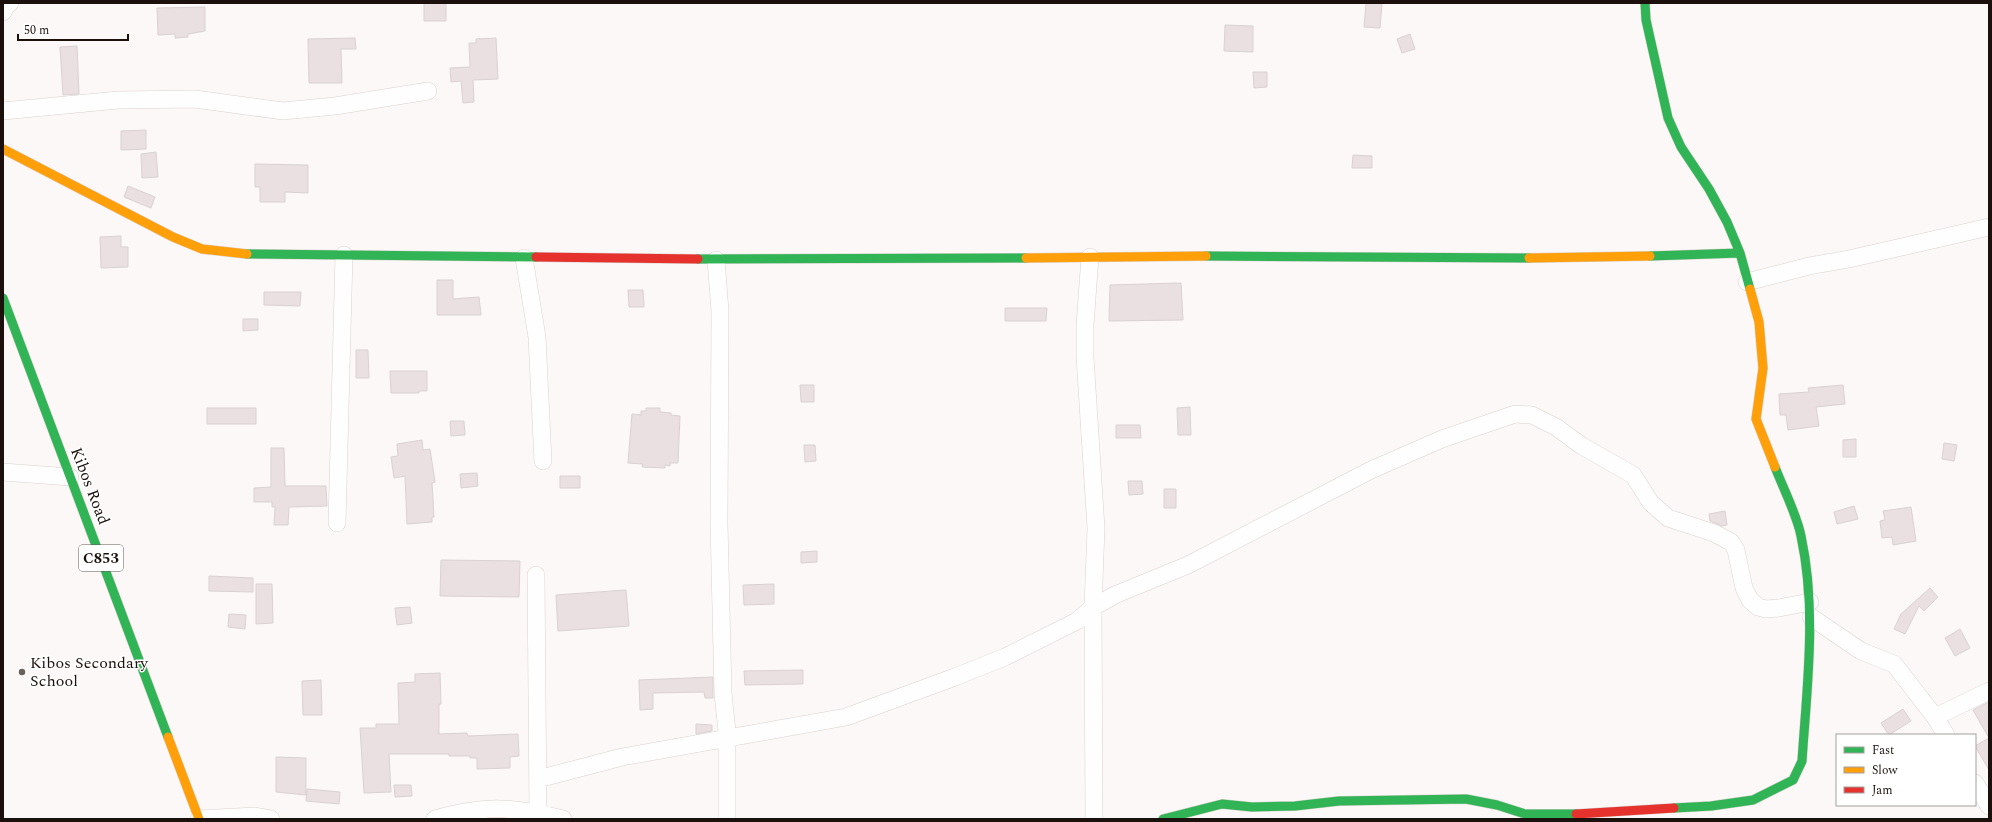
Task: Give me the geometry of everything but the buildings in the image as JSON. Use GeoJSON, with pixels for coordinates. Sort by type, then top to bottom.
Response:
{"type":"FeatureCollection","features":[{"type":"Feature","properties":{"kind":"street"},"geometry":{"type":"LineString","coordinates":[[3,12],[6,6],[10,3]]}},
{"type":"Feature","properties":{"kind":"street"},"geometry":{"type":"LineString","coordinates":[[1163,819],[1222,804],[1252,807],[1295,806],[1339,800],[1466,799],[1497,805],[1525,814],[1580,814],[1711,806],[1753,800],[1793,780],[1802,762],[1810,609],[1807,571],[1801,534],[1756,419],[1763,368],[1759,322],[1740,253],[1727,222],[1709,189],[1681,147],[1668,118],[1646,20],[1644,3]]}},
{"type":"Feature","properties":{"kind":"street"},"geometry":{"type":"LineString","coordinates":[[3,111],[118,100],[195,99],[283,111],[335,106],[428,91]]}},
{"type":"Feature","properties":{"kind":"street"},"geometry":{"type":"LineString","coordinates":[[3,149],[172,237],[202,249],[234,254],[716,260],[1208,256],[1606,258],[1740,253]]}},
{"type":"Feature","properties":{"kind":"street"},"geometry":{"type":"LineString","coordinates":[[1747,282],[1809,266],[1849,259],[1989,227]]}},
{"type":"Feature","properties":{"kind":"street"},"geometry":{"type":"LineString","coordinates":[[337,522],[344,255]]}},
{"type":"Feature","properties":{"kind":"street"},"geometry":{"type":"LineString","coordinates":[[1090,257],[1085,331],[1096,528],[1093,607],[1094,819]]}},
{"type":"Feature","properties":{"kind":"street"},"geometry":{"type":"LineString","coordinates":[[524,258],[537,337],[543,461]]}},
{"type":"Feature","properties":{"kind":"street"},"geometry":{"type":"LineString","coordinates":[[716,260],[720,311],[719,532],[723,694],[727,731],[728,819]]}},
{"type":"Feature","properties":{"kind":"street","name":"Kibos Road"},"geometry":{"type":"LineString","coordinates":[[3,298],[199,819]]}},
{"type":"Feature","properties":{"kind":"street"},"geometry":{"type":"LineString","coordinates":[[538,779],[622,757],[846,717],[1005,657],[1076,621],[1093,607],[1234,542],[1371,470],[1442,439],[1515,414],[1532,415],[1556,426],[1582,446],[1633,475],[1651,503],[1668,518],[1714,533],[1730,542],[1736,550],[1744,588],[1750,600],[1758,607],[1766,609],[1810,609],[1862,651],[1894,664],[1935,717],[1945,734]]}},
{"type":"Feature","properties":{"kind":"street"},"geometry":{"type":"LineString","coordinates":[[3,472],[70,477]]}},
{"type":"Feature","properties":{"kind":"street"},"geometry":{"type":"LineString","coordinates":[[536,575],[538,813]]}},
{"type":"Feature","properties":{"kind":"street"},"geometry":{"type":"LineString","coordinates":[[1935,717],[1989,691]]}},
{"type":"Feature","properties":{"kind":"street"},"geometry":{"type":"LineString","coordinates":[[1976,785],[1989,806]]}},
{"type":"Feature","properties":{"kind":"street"},"geometry":{"type":"LineString","coordinates":[[435,819],[468,810],[491,808],[509,808],[563,819]]}},
{"type":"Feature","properties":{"kind":"street"},"geometry":{"type":"LineString","coordinates":[[199,819],[255,816],[271,819]]}},
{"type":"Feature","properties":{"kind":"traffic: fast"},"geometry":{"type":"LineString","coordinates":[[1645,3],[1646,20],[1668,118],[1681,147],[1709,189],[1727,222],[1740,253],[1750,289]]}},
{"type":"Feature","properties":{"kind":"traffic: fast"},"geometry":{"type":"LineString","coordinates":[[1650,256],[1740,253]]}},
{"type":"Feature","properties":{"kind":"traffic: fast"},"geometry":{"type":"LineString","coordinates":[[247,254],[536,257]]}},
{"type":"Feature","properties":{"kind":"traffic: fast"},"geometry":{"type":"LineString","coordinates":[[1206,256],[1529,258]]}},
{"type":"Feature","properties":{"kind":"traffic: fast"},"geometry":{"type":"LineString","coordinates":[[698,259],[1026,258]]}},
{"type":"Feature","properties":{"kind":"traffic: fast"},"geometry":{"type":"LineString","coordinates":[[3,298],[168,737]]}},
{"type":"Feature","properties":{"kind":"traffic: fast"},"geometry":{"type":"LineString","coordinates":[[1674,808],[1711,806],[1753,800],[1793,780],[1802,761],[1808,676],[1810,620],[1809,592],[1806,564],[1799,528],[1775,467]]}},
{"type":"Feature","properties":{"kind":"traffic: fast"},"geometry":{"type":"LineString","coordinates":[[1163,819],[1222,804],[1252,807],[1295,806],[1339,801],[1466,799],[1497,805],[1525,814],[1576,814]]}},
{"type":"Feature","properties":{"kind":"traffic: slow"},"geometry":{"type":"LineString","coordinates":[[3,149],[173,237],[202,249],[247,254]]}},
{"type":"Feature","properties":{"kind":"traffic: slow"},"geometry":{"type":"LineString","coordinates":[[1026,258],[1206,256]]}},
{"type":"Feature","properties":{"kind":"traffic: slow"},"geometry":{"type":"LineString","coordinates":[[1529,258],[1650,256]]}},
{"type":"Feature","properties":{"kind":"traffic: slow"},"geometry":{"type":"LineString","coordinates":[[1750,289],[1759,322],[1763,368],[1756,419],[1775,467]]}},
{"type":"Feature","properties":{"kind":"traffic: slow"},"geometry":{"type":"LineString","coordinates":[[168,737],[199,819]]}},
{"type":"Feature","properties":{"kind":"traffic: jam"},"geometry":{"type":"LineString","coordinates":[[536,257],[698,259]]}},
{"type":"Feature","properties":{"kind":"traffic: jam"},"geometry":{"type":"LineString","coordinates":[[1576,814],[1674,808]]}},
{"type":"Feature","properties":{"kind":"place","name":"Kibos Secondary School"},"geometry":{"type":"Point","coordinates":[22,672]}}]}
